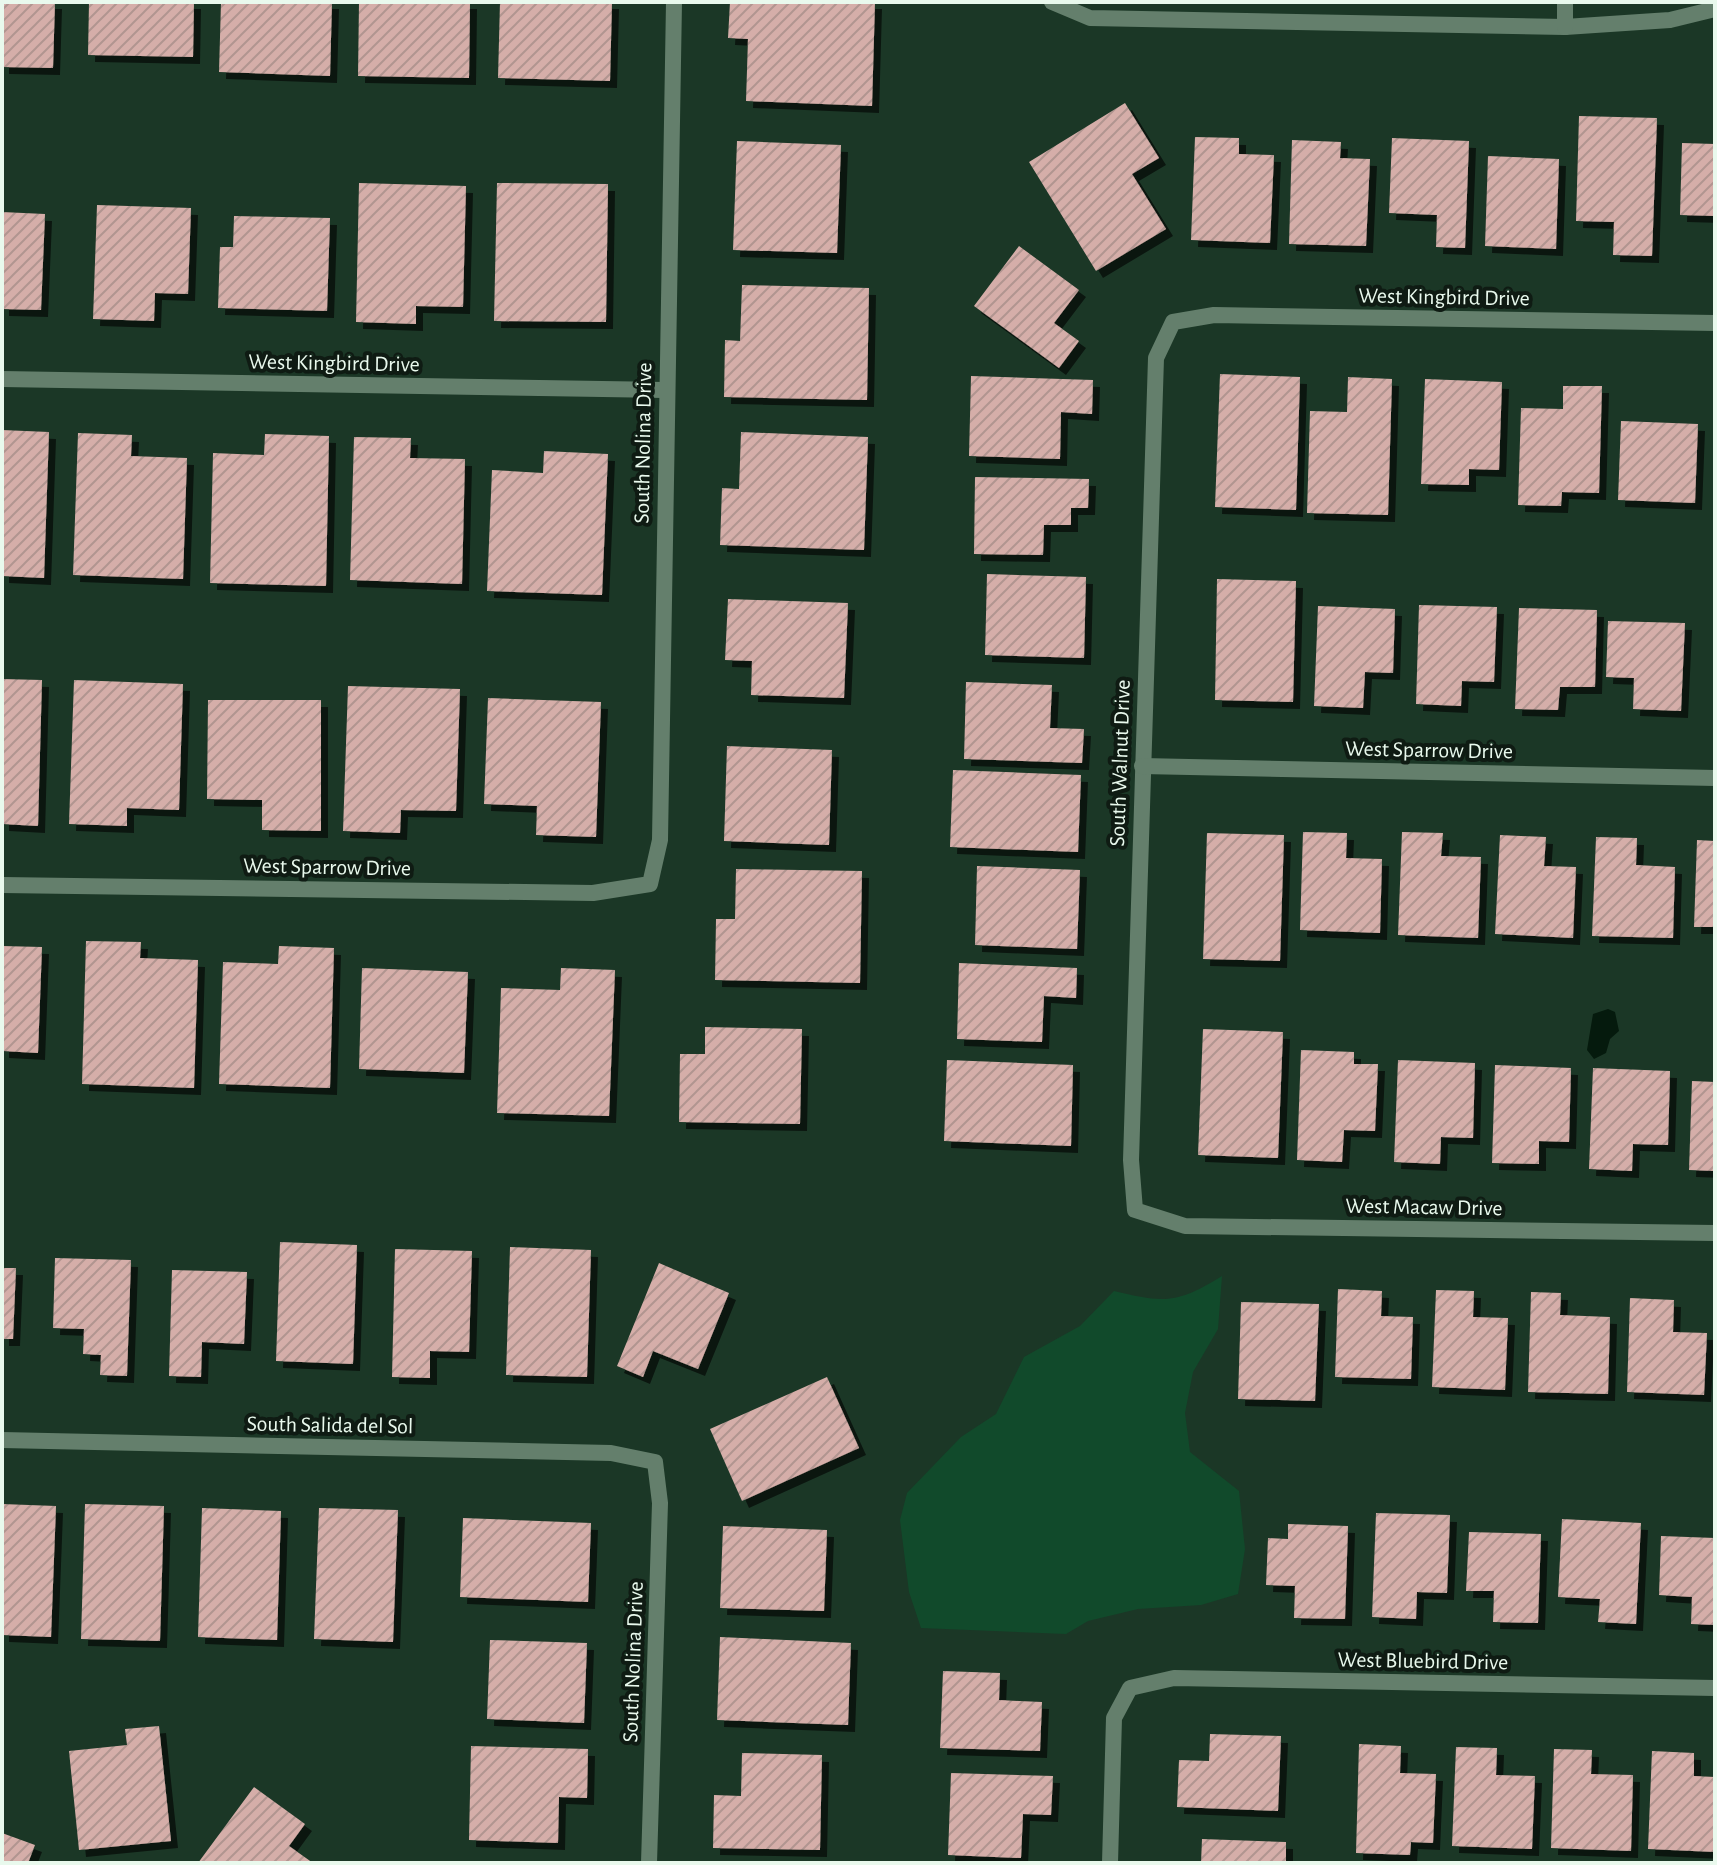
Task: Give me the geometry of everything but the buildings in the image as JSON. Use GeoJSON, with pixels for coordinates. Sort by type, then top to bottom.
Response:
{"type":"FeatureCollection","features":[{"type":"Feature","properties":{"kind":"street","name":"South Nolina Drive"},"geometry":{"type":"LineString","coordinates":[[650,884],[660,840],[665,390],[674,2]]}},
{"type":"Feature","properties":{"kind":"street"},"geometry":{"type":"LineString","coordinates":[[1565,2],[1565,27]]}},
{"type":"Feature","properties":{"kind":"street"},"geometry":{"type":"LineString","coordinates":[[1052,3],[1090,18],[1565,27],[1670,20],[1715,9]]}},
{"type":"Feature","properties":{"kind":"street","name":"West Kingbird Drive"},"geometry":{"type":"LineString","coordinates":[[1173,322],[1214,315],[1715,323]]}},
{"type":"Feature","properties":{"kind":"street","name":"South Walnut Drive"},"geometry":{"type":"LineString","coordinates":[[1135,1210],[1131,1160],[1156,358],[1173,322]]}},
{"type":"Feature","properties":{"kind":"street","name":"West Kingbird Drive"},"geometry":{"type":"LineString","coordinates":[[2,379],[665,390]]}},
{"type":"Feature","properties":{"kind":"street","name":"West Sparrow Drive"},"geometry":{"type":"LineString","coordinates":[[1142,766],[1715,778]]}},
{"type":"Feature","properties":{"kind":"street","name":"West Sparrow Drive"},"geometry":{"type":"LineString","coordinates":[[2,885],[593,893],[650,884]]}},
{"type":"Feature","properties":{"kind":"street","name":"West Macaw Drive"},"geometry":{"type":"LineString","coordinates":[[1135,1210],[1185,1226],[1715,1233]]}},
{"type":"Feature","properties":{"kind":"street","name":"South Salida del Sol"},"geometry":{"type":"LineString","coordinates":[[2,1440],[611,1453],[655,1462]]}},
{"type":"Feature","properties":{"kind":"street","name":"South Nolina Drive"},"geometry":{"type":"LineString","coordinates":[[649,1863],[660,1503],[655,1462]]}},
{"type":"Feature","properties":{"kind":"street","name":"West Bluebird Drive"},"geometry":{"type":"LineString","coordinates":[[1110,1863],[1114,1718],[1130,1688],[1174,1678],[1715,1688]]}},
{"type":"Feature","properties":{"kind":"green space"},"geometry":{"type":"Polygon","coordinates":[[[1222,1276],[1218,1329],[1193,1372],[1185,1413],[1190,1452],[1239,1491],[1245,1549],[1238,1594],[1201,1605],[1138,1609],[1088,1621],[1066,1634],[921,1628],[909,1592],[900,1520],[907,1493],[961,1437],[996,1414],[1024,1357],[1080,1326],[1114,1291],[1146,1298],[1170,1298],[1193,1292],[1222,1276]]]}},
{"type":"Feature","properties":{"kind":"shaded area"},"geometry":{"type":"Polygon","coordinates":[[[1608,1009],[1615,1012],[1619,1031],[1610,1039],[1606,1053],[1594,1059],[1587,1050],[1593,1014],[1608,1009]]]}}]}
